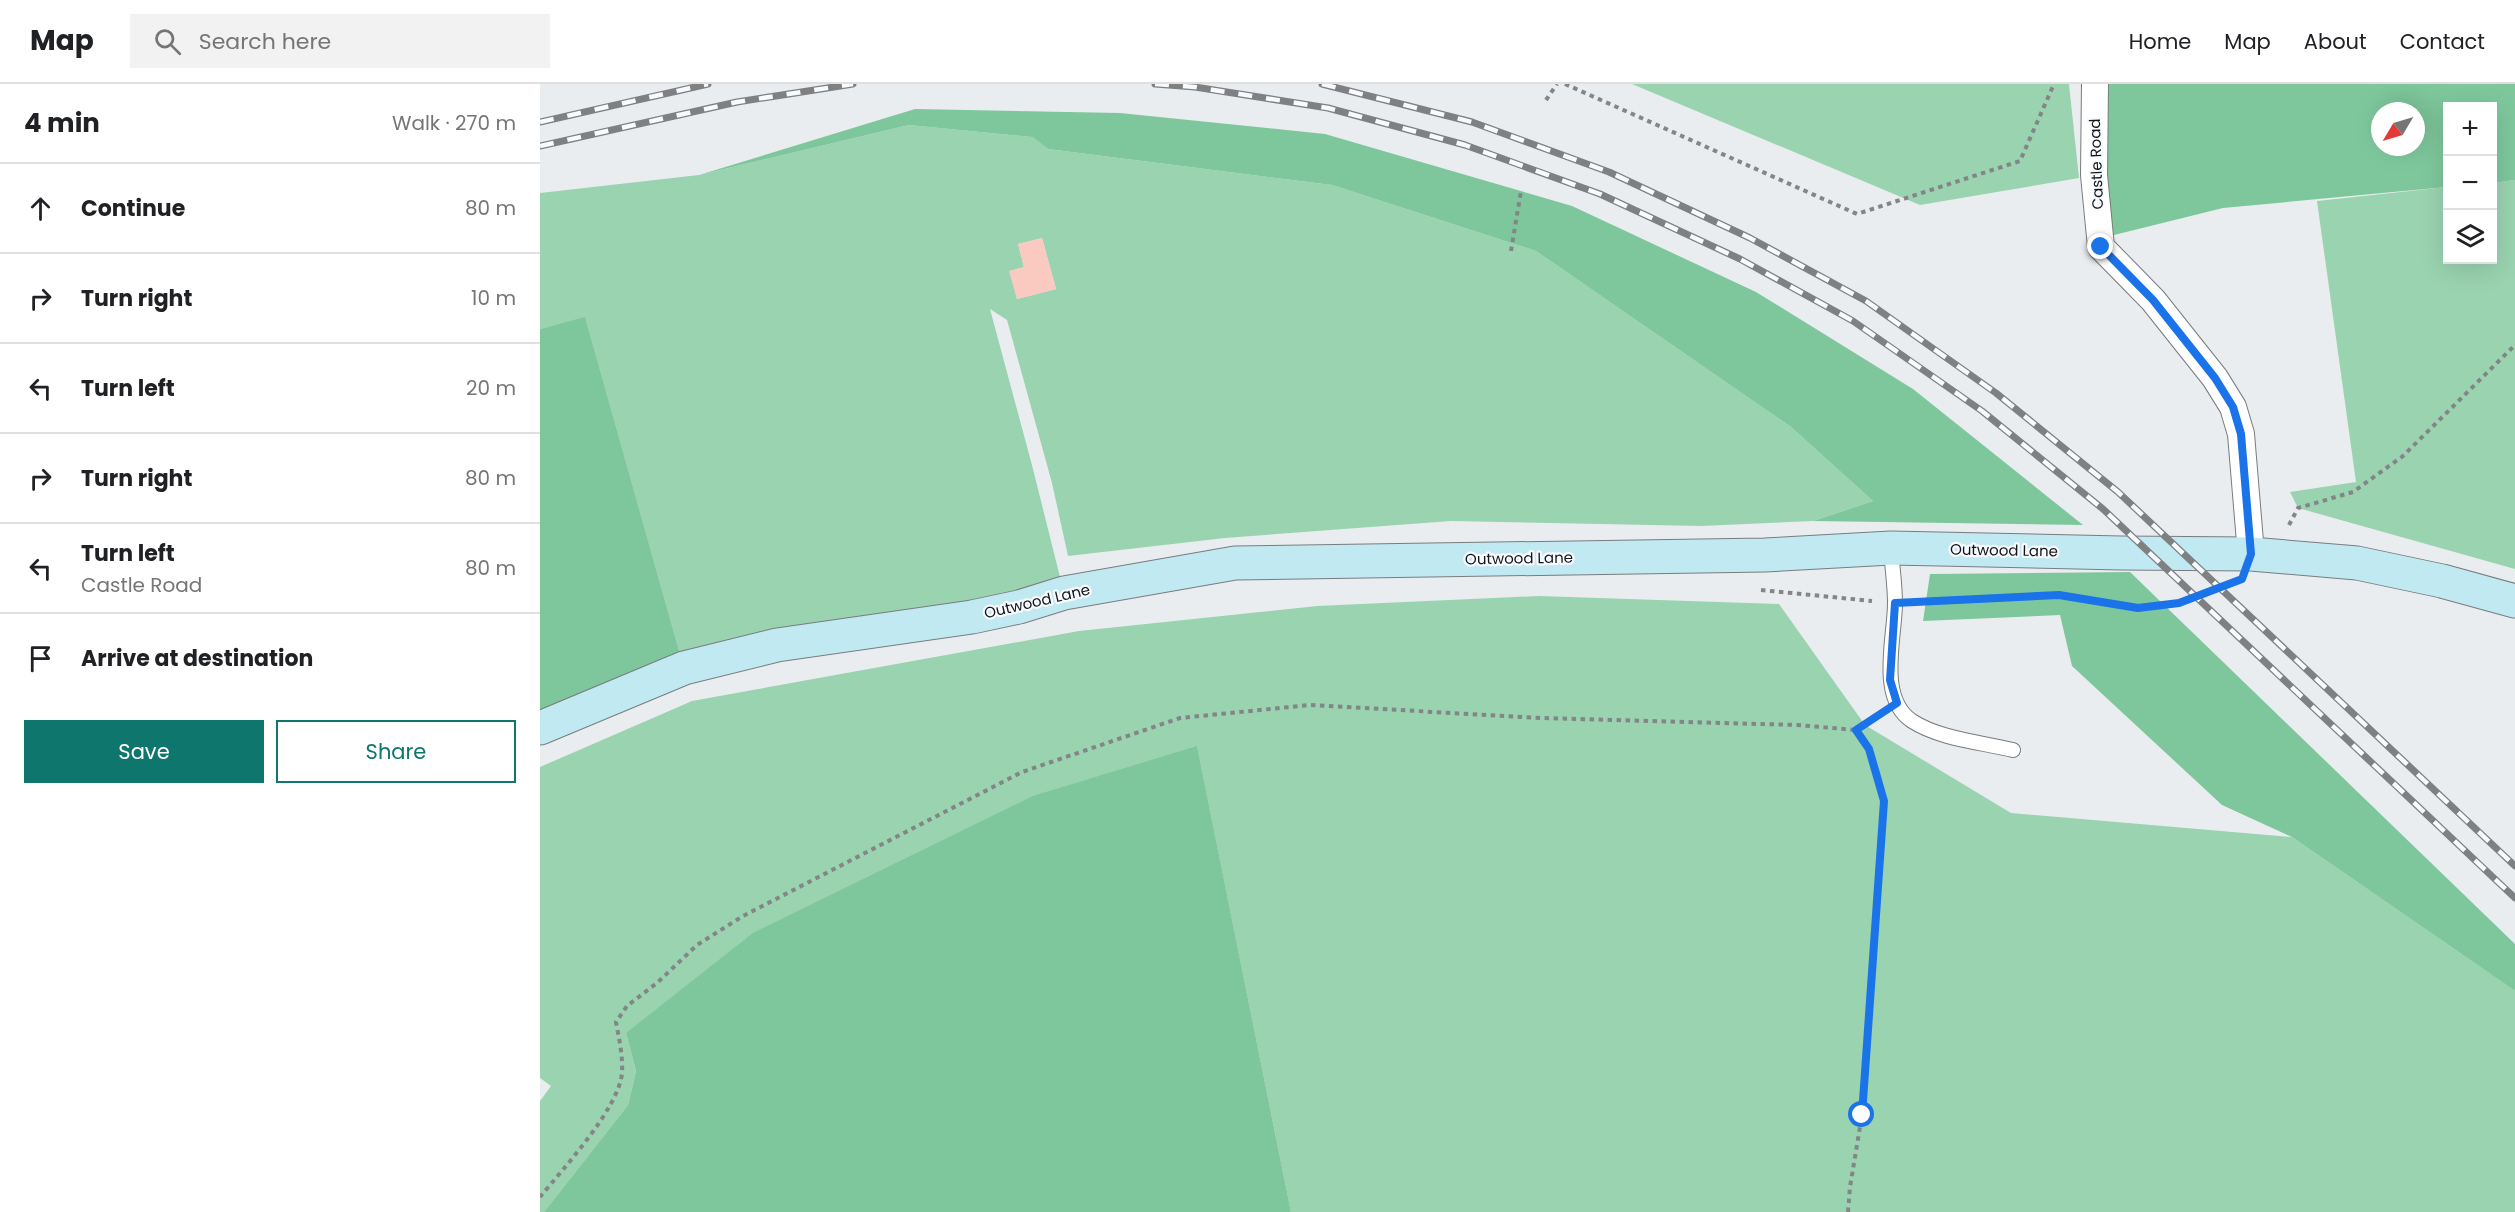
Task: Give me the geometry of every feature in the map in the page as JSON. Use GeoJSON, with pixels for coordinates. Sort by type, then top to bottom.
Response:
{"type":"FeatureCollection","features":[{"type":"Feature","properties":{"kind":"main road","name":"Outwood Lane"},"geometry":{"type":"LineString","coordinates":[[540,728],[684,668],[777,645],[972,617],[1019,607],[1064,593],[1235,563],[1765,555],[1891,548],[2262,554],[2357,563],[2442,581],[2515,601]]}},
{"type":"Feature","properties":{"kind":"street","name":"Castle Road"},"geometry":{"type":"LineString","coordinates":[[2095,84],[2094,176],[2101,247],[2153,300],[2215,378],[2233,407],[2241,434],[2262,554]]}},
{"type":"Feature","properties":{"kind":"lane"},"geometry":{"type":"LineString","coordinates":[[1891,548],[1895,603],[1890,680],[1897,703],[1909,719],[1930,730],[2013,750]]}},
{"type":"Feature","properties":{"kind":"path"},"geometry":{"type":"LineString","coordinates":[[1546,100],[1557,84]]}},
{"type":"Feature","properties":{"kind":"path"},"geometry":{"type":"LineString","coordinates":[[1565,84],[1857,214],[2020,160],[2054,84]]}},
{"type":"Feature","properties":{"kind":"path"},"geometry":{"type":"LineString","coordinates":[[1511,251],[1521,191]]}},
{"type":"Feature","properties":{"kind":"path"},"geometry":{"type":"LineString","coordinates":[[2262,554],[2298,508],[2353,492],[2403,456],[2515,345]]}},
{"type":"Feature","properties":{"kind":"path"},"geometry":{"type":"LineString","coordinates":[[1760,590],[1895,603],[2059,595],[2138,608],[2179,603],[2221,587]]}},
{"type":"Feature","properties":{"kind":"path"},"geometry":{"type":"LineString","coordinates":[[540,1197],[613,1102],[622,1075],[622,1055],[616,1022],[627,1006],[657,983],[697,945],[743,916],[1022,772],[1179,718],[1310,705],[1541,718],[1797,725],[1856,730],[1897,703]]}},
{"type":"Feature","properties":{"kind":"path"},"geometry":{"type":"LineString","coordinates":[[1848,1212],[1862,1115],[1884,801],[1869,749],[1856,730]]}},
{"type":"Feature","properties":{"kind":"green space"},"geometry":{"type":"Polygon","coordinates":[[[1632,84],[2069,84],[2079,178],[1920,205],[1632,84]]]}},
{"type":"Feature","properties":{"kind":"green space"},"geometry":{"type":"Polygon","coordinates":[[[2105,84],[2515,84],[2515,180],[2497,182],[2497,102],[2443,102],[2443,187],[2223,208],[2110,236],[2103,98],[2105,84]]]}},
{"type":"Feature","properties":{"kind":"green space"},"geometry":{"type":"Polygon","coordinates":[[[915,109],[1120,113],[1325,134],[1572,206],[1756,292],[1913,389],[2083,525],[1813,521],[1873,501],[1791,427],[1536,251],[1332,185],[1048,149],[1032,137],[909,125],[699,175],[915,109]]]}},
{"type":"Feature","properties":{"kind":"green space"},"geometry":{"type":"Polygon","coordinates":[[[909,125],[1032,137],[1048,149],[1332,185],[1536,251],[1791,427],[1873,501],[1813,521],[1701,526],[1451,521],[1225,538],[1068,556],[1052,483],[1007,320],[990,309],[1064,593],[684,668],[585,318],[540,329],[540,193],[699,175],[909,125]],[[1042,238],[1018,244],[1024,267],[1010,271],[1017,299],[1056,289],[1042,238]]]}},
{"type":"Feature","properties":{"kind":"green space"},"geometry":{"type":"Polygon","coordinates":[[[2515,180],[2515,569],[2298,508],[2290,492],[2356,482],[2317,201],[2443,187],[2443,264],[2497,264],[2497,182],[2515,180]]]}},
{"type":"Feature","properties":{"kind":"green space"},"geometry":{"type":"Polygon","coordinates":[[[585,317],[684,668],[540,728],[540,329],[585,317]]]}},
{"type":"Feature","properties":{"kind":"green space"},"geometry":{"type":"Polygon","coordinates":[[[2130,572],[2515,944],[2515,991],[2292,837],[2222,805],[2072,666],[2060,615],[1923,621],[1930,574],[2130,572]]]}},
{"type":"Feature","properties":{"kind":"green space"},"geometry":{"type":"Polygon","coordinates":[[[1539,596],[1779,604],[1865,725],[2011,813],[2292,837],[2515,991],[2515,1212],[1291,1212],[1197,747],[626,1033],[636,1071],[628,1105],[544,1212],[540,1212],[540,1101],[551,1086],[540,1078],[540,767],[692,701],[1079,631],[1317,606],[1539,596]]]}},
{"type":"Feature","properties":{"kind":"green space"},"geometry":{"type":"Polygon","coordinates":[[[1197,746],[1291,1212],[544,1212],[628,1105],[636,1071],[626,1033],[753,933],[1033,796],[1197,746]]]}},
{"type":"Feature","properties":{"kind":"building"},"geometry":{"type":"Polygon","coordinates":[[[1042,238],[1056,289],[1017,299],[1009,271],[1024,267],[1018,244],[1042,238]]]}},
{"type":"Feature","properties":{"kind":"railway"},"geometry":{"type":"LineString","coordinates":[[540,122],[708,84]]}},
{"type":"Feature","properties":{"kind":"railway"},"geometry":{"type":"LineString","coordinates":[[540,146],[737,102],[853,84]]}},
{"type":"Feature","properties":{"kind":"railway"},"geometry":{"type":"LineString","coordinates":[[1155,84],[1195,87],[1328,108],[1465,145],[1600,194],[1740,259],[1853,321],[1982,411],[2103,509],[2515,898]]}},
{"type":"Feature","properties":{"kind":"railway"},"geometry":{"type":"LineString","coordinates":[[1322,84],[1472,122],[1609,172],[1750,238],[1866,301],[1996,393],[2118,492],[2515,866]]}},
{"type":"Feature","properties":{"kind":"route"},"geometry":{"type":"LineString","coordinates":[[1862,1115],[1884,801],[1869,749],[1856,730],[1897,703],[1890,680],[1895,603],[2059,595],[2138,608],[2179,603],[2242,579],[2251,554],[2241,434],[2233,407],[2215,378],[2153,300],[2101,247]]}}]}
